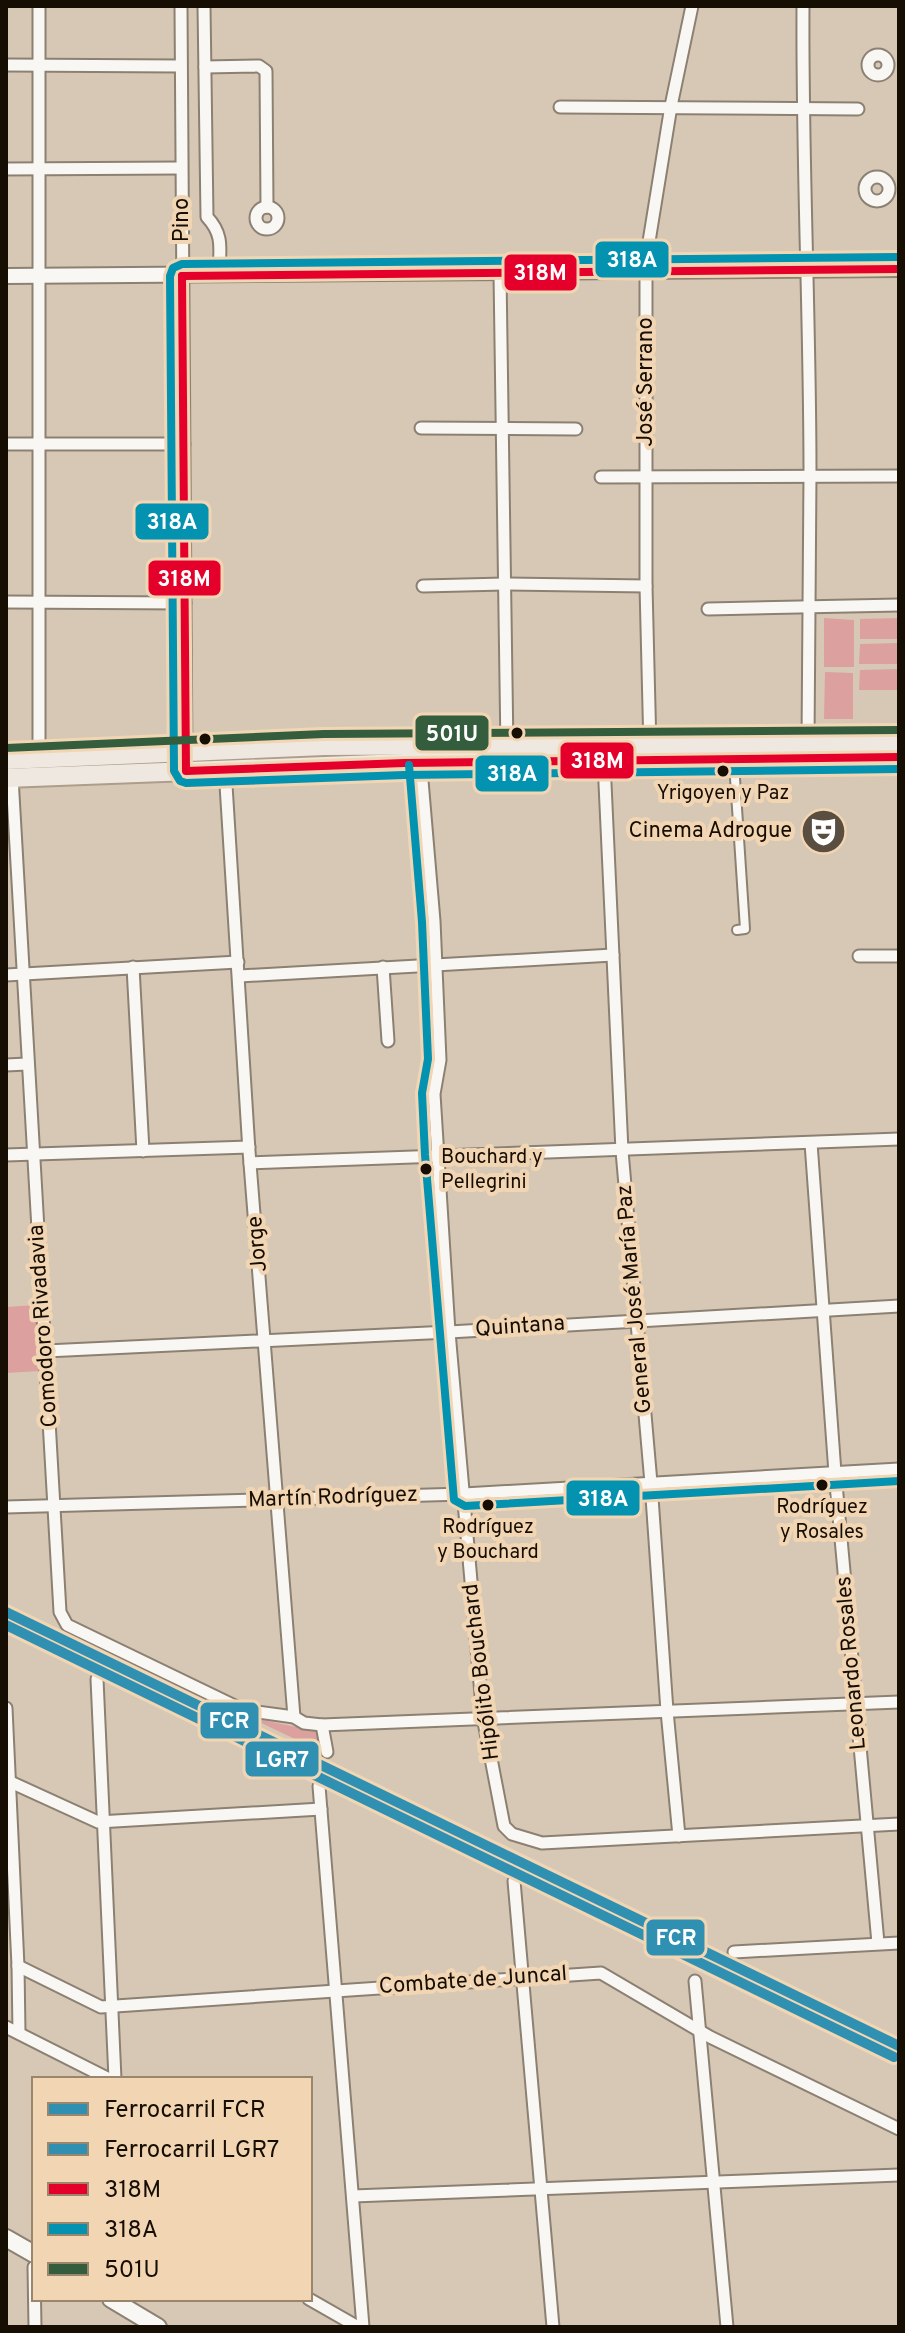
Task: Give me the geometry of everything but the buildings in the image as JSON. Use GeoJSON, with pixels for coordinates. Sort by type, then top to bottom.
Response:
{"type":"FeatureCollection","features":[{"type":"Feature","properties":{"kind":"main road"},"geometry":{"type":"LineString","coordinates":[[8,772],[39,758],[186,762],[225,769],[420,755],[650,753],[808,742],[899,742]]}},
{"type":"Feature","properties":{"kind":"main road"},"geometry":{"type":"LineString","coordinates":[[8,772],[186,762],[324,746],[420,755]]}},
{"type":"Feature","properties":{"kind":"main road"},"geometry":{"type":"LineString","coordinates":[[506,755],[604,762],[650,753],[705,758],[899,757]]}},
{"type":"Feature","properties":{"kind":"main road"},"geometry":{"type":"LineString","coordinates":[[6,2238],[32,2253]]}},
{"type":"Feature","properties":{"kind":"main road"},"geometry":{"type":"LineString","coordinates":[[120,2302],[158,2327]]}},
{"type":"Feature","properties":{"kind":"street"},"geometry":{"type":"LineString","coordinates":[[39,6],[39,758]]}},
{"type":"Feature","properties":{"kind":"street","name":"Pino"},"geometry":{"type":"LineString","coordinates":[[181,6],[186,762]]}},
{"type":"Feature","properties":{"kind":"street"},"geometry":{"type":"LineString","coordinates":[[204,6],[207,217],[217,228],[219,236],[219,275]]}},
{"type":"Feature","properties":{"kind":"street","name":"José Serrano"},"geometry":{"type":"LineString","coordinates":[[650,753],[646,586],[647,246],[692,6]]}},
{"type":"Feature","properties":{"kind":"street"},"geometry":{"type":"LineString","coordinates":[[803,6],[802,108],[810,475],[808,742]]}},
{"type":"Feature","properties":{"kind":"street"},"geometry":{"type":"LineString","coordinates":[[6,65],[180,66]]}},
{"type":"Feature","properties":{"kind":"street"},"geometry":{"type":"LineString","coordinates":[[205,67],[259,66],[266,71],[267,207]]}},
{"type":"Feature","properties":{"kind":"street"},"geometry":{"type":"LineString","coordinates":[[560,107],[858,109]]}},
{"type":"Feature","properties":{"kind":"street"},"geometry":{"type":"LineString","coordinates":[[6,169],[181,168]]}},
{"type":"Feature","properties":{"kind":"street"},"geometry":{"type":"LineString","coordinates":[[6,276],[899,269]]}},
{"type":"Feature","properties":{"kind":"street"},"geometry":{"type":"LineString","coordinates":[[500,274],[506,755]]}},
{"type":"Feature","properties":{"kind":"street"},"geometry":{"type":"LineString","coordinates":[[421,428],[576,429]]}},
{"type":"Feature","properties":{"kind":"street"},"geometry":{"type":"LineString","coordinates":[[6,444],[184,444]]}},
{"type":"Feature","properties":{"kind":"street"},"geometry":{"type":"LineString","coordinates":[[601,477],[899,476]]}},
{"type":"Feature","properties":{"kind":"street"},"geometry":{"type":"LineString","coordinates":[[423,586],[646,586]]}},
{"type":"Feature","properties":{"kind":"street"},"geometry":{"type":"LineString","coordinates":[[6,602],[185,603]]}},
{"type":"Feature","properties":{"kind":"street"},"geometry":{"type":"LineString","coordinates":[[708,609],[899,605]]}},
{"type":"Feature","properties":{"kind":"street","name":"Hipólito Bouchard"},"geometry":{"type":"LineString","coordinates":[[420,755],[434,921],[440,1060],[434,1094],[449,1332],[483,1717],[504,1826],[533,1842],[542,1843],[679,1836]]}},
{"type":"Feature","properties":{"kind":"street","name":"General José María Paz"},"geometry":{"type":"LineString","coordinates":[[604,762],[622,1151],[679,1836]]}},
{"type":"Feature","properties":{"kind":"street","name":"Jorge"},"geometry":{"type":"LineString","coordinates":[[225,769],[250,1163],[294,1717]]}},
{"type":"Feature","properties":{"kind":"street","name":"Comodoro Rivadavia"},"geometry":{"type":"LineString","coordinates":[[8,772],[56,1505],[60,1612],[67,1625],[243,1710],[294,1717]]}},
{"type":"Feature","properties":{"kind":"street"},"geometry":{"type":"LineString","coordinates":[[735,778],[745,929],[737,930]]}},
{"type":"Feature","properties":{"kind":"street"},"geometry":{"type":"LineString","coordinates":[[240,976],[613,955]]}},
{"type":"Feature","properties":{"kind":"street"},"geometry":{"type":"LineString","coordinates":[[859,956],[899,956]]}},
{"type":"Feature","properties":{"kind":"street"},"geometry":{"type":"LineString","coordinates":[[6,975],[238,962]]}},
{"type":"Feature","properties":{"kind":"street"},"geometry":{"type":"LineString","coordinates":[[133,967],[143,1151]]}},
{"type":"Feature","properties":{"kind":"street"},"geometry":{"type":"LineString","coordinates":[[383,967],[388,1041]]}},
{"type":"Feature","properties":{"kind":"street"},"geometry":{"type":"LineString","coordinates":[[6,1065],[27,1064]]}},
{"type":"Feature","properties":{"kind":"street"},"geometry":{"type":"LineString","coordinates":[[250,1163],[899,1139]]}},
{"type":"Feature","properties":{"kind":"street","name":"Leonardo Rosales"},"geometry":{"type":"LineString","coordinates":[[811,1143],[835,1473],[878,1943]]}},
{"type":"Feature","properties":{"kind":"street"},"geometry":{"type":"LineString","coordinates":[[6,1155],[249,1147]]}},
{"type":"Feature","properties":{"kind":"street","name":"Quintana"},"geometry":{"type":"LineString","coordinates":[[46,1351],[899,1306]]}},
{"type":"Feature","properties":{"kind":"street","name":"Martín Rodríguez"},"geometry":{"type":"LineString","coordinates":[[6,1507],[464,1494],[899,1469]]}},
{"type":"Feature","properties":{"kind":"street"},"geometry":{"type":"LineString","coordinates":[[97,1679],[112,2077]]}},
{"type":"Feature","properties":{"kind":"street"},"geometry":{"type":"LineString","coordinates":[[294,1717],[304,1723],[322,1725],[899,1702]]}},
{"type":"Feature","properties":{"kind":"street"},"geometry":{"type":"LineString","coordinates":[[6,1708],[19,2033]]}},
{"type":"Feature","properties":{"kind":"street"},"geometry":{"type":"LineString","coordinates":[[322,1725],[327,1752]]}},
{"type":"Feature","properties":{"kind":"street"},"geometry":{"type":"LineString","coordinates":[[7,1781],[103,1822],[321,1809]]}},
{"type":"Feature","properties":{"kind":"street"},"geometry":{"type":"LineString","coordinates":[[319,1786],[353,2196],[360,2327]]}},
{"type":"Feature","properties":{"kind":"street"},"geometry":{"type":"LineString","coordinates":[[679,1836],[899,1824]]}},
{"type":"Feature","properties":{"kind":"street"},"geometry":{"type":"LineString","coordinates":[[514,1881],[553,2327]]}},
{"type":"Feature","properties":{"kind":"street"},"geometry":{"type":"LineString","coordinates":[[734,1952],[899,1943]]}},
{"type":"Feature","properties":{"kind":"street","name":"Combate de Juncal"},"geometry":{"type":"LineString","coordinates":[[18,1966],[92,2004],[110,2006],[601,1973],[699,2031],[899,2129]]}},
{"type":"Feature","properties":{"kind":"street"},"geometry":{"type":"LineString","coordinates":[[695,1981],[727,2327]]}},
{"type":"Feature","properties":{"kind":"street"},"geometry":{"type":"LineString","coordinates":[[6,2027],[108,2077]]}},
{"type":"Feature","properties":{"kind":"street"},"geometry":{"type":"LineString","coordinates":[[353,2196],[899,2175]]}},
{"type":"Feature","properties":{"kind":"street"},"geometry":{"type":"LineString","coordinates":[[35,2301],[35,2327]]}},
{"type":"Feature","properties":{"kind":"street"},"geometry":{"type":"LineString","coordinates":[[312,2301],[360,2327]]}},
{"type":"Feature","properties":{"kind":"shaded area"},"geometry":{"type":"Polygon","coordinates":[[[824,618],[854,620],[854,667],[824,667],[824,618]]]}},
{"type":"Feature","properties":{"kind":"shaded area"},"geometry":{"type":"Polygon","coordinates":[[[899,618],[899,639],[860,639],[860,619],[899,618]]]}},
{"type":"Feature","properties":{"kind":"shaded area"},"geometry":{"type":"Polygon","coordinates":[[[899,643],[899,664],[859,664],[860,644],[899,643]]]}},
{"type":"Feature","properties":{"kind":"shaded area"},"geometry":{"type":"Polygon","coordinates":[[[899,669],[899,690],[859,690],[860,670],[899,669]]]}},
{"type":"Feature","properties":{"kind":"shaded area"},"geometry":{"type":"Polygon","coordinates":[[[825,672],[853,673],[853,719],[824,719],[825,672]]]}},
{"type":"Feature","properties":{"kind":"shaded area"},"geometry":{"type":"Polygon","coordinates":[[[36,1305],[40,1371],[6,1373],[6,1307],[36,1305]]]}},
{"type":"Feature","properties":{"kind":"shaded area"},"geometry":{"type":"Polygon","coordinates":[[[251,1718],[317,1731],[322,1752],[251,1718]]]}},
{"type":"Feature","properties":{"kind":"rail line","name":"FCR"},"geometry":{"type":"LineString","coordinates":[[6,1612],[899,2046]]}},
{"type":"Feature","properties":{"kind":"rail line","name":"LGR7"},"geometry":{"type":"LineString","coordinates":[[6,1625],[894,2057]]}},
{"type":"Feature","properties":{"kind":"transit line","name":"318A"},"geometry":{"type":"LineString","coordinates":[[899,257],[182,264],[173,268],[170,276],[174,771],[180,781],[899,769]]}},
{"type":"Feature","properties":{"kind":"transit line","name":"318M"},"geometry":{"type":"LineString","coordinates":[[182,276],[899,269]]}},
{"type":"Feature","properties":{"kind":"transit line","name":"318M"},"geometry":{"type":"LineString","coordinates":[[182,276],[186,771],[404,763],[899,757]]}},
{"type":"Feature","properties":{"kind":"transit line","name":"501U"},"geometry":{"type":"LineString","coordinates":[[6,748],[324,734],[899,730]]}},
{"type":"Feature","properties":{"kind":"transit line","name":"318A"},"geometry":{"type":"LineString","coordinates":[[409,765],[422,922],[428,1059],[422,1093],[425,1155],[454,1500],[465,1506],[899,1481]]}},
{"type":"Feature","properties":{"kind":"place","name":"Yrigoyen y Paz"},"geometry":{"type":"Point","coordinates":[723,771]}},
{"type":"Feature","properties":{"kind":"place","name":"Cinema Adrogue"},"geometry":{"type":"Point","coordinates":[823,831]}},
{"type":"Feature","properties":{"kind":"place","name":"Bouchard y Pellegrini"},"geometry":{"type":"Point","coordinates":[426,1169]}},
{"type":"Feature","properties":{"kind":"place","name":"Rodríguez y Rosales"},"geometry":{"type":"Point","coordinates":[822,1485]}},
{"type":"Feature","properties":{"kind":"place","name":"Rodríguez y Bouchard"},"geometry":{"type":"Point","coordinates":[488,1505]}}]}
